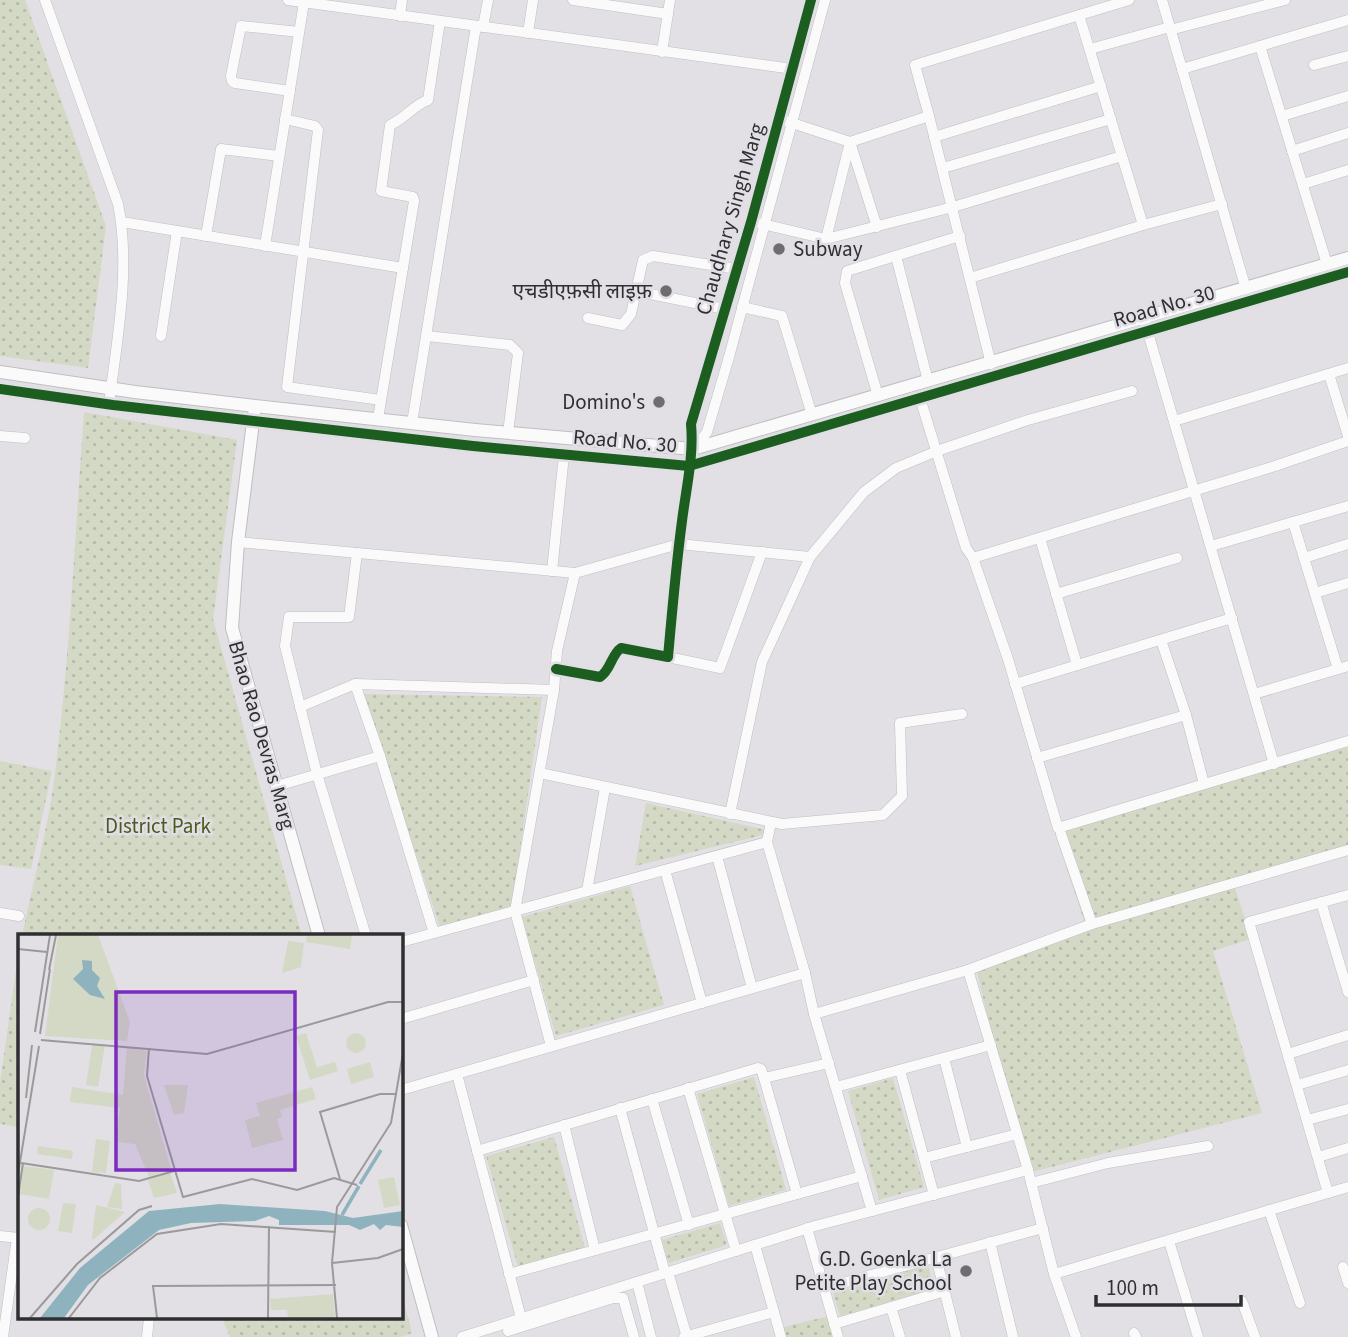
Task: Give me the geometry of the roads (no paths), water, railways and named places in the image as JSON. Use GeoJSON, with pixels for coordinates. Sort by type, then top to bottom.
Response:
{"type":"FeatureCollection","features":[{"type":"Feature","properties":{"kind":"street"},"geometry":{"type":"LineString","coordinates":[[45,0],[118,204],[122,222],[123,270],[109,404]]}},
{"type":"Feature","properties":{"kind":"street"},"geometry":{"type":"LineString","coordinates":[[288,0],[793,69]]}},
{"type":"Feature","properties":{"kind":"street"},"geometry":{"type":"LineString","coordinates":[[400,16],[402,0]]}},
{"type":"Feature","properties":{"kind":"street"},"geometry":{"type":"LineString","coordinates":[[412,423],[480,27],[488,0]]}},
{"type":"Feature","properties":{"kind":"street"},"geometry":{"type":"LineString","coordinates":[[527,33],[533,0]]}},
{"type":"Feature","properties":{"kind":"street"},"geometry":{"type":"LineString","coordinates":[[573,0],[668,14]]}},
{"type":"Feature","properties":{"kind":"street"},"geometry":{"type":"LineString","coordinates":[[662,52],[670,0]]}},
{"type":"Feature","properties":{"kind":"street","name":"Chaudhary Singh Marg"},"geometry":{"type":"LineString","coordinates":[[693,449],[691,424],[751,222],[811,0]]}},
{"type":"Feature","properties":{"kind":"street","name":"Chaudhary Singh Marg"},"geometry":{"type":"LineString","coordinates":[[693,449],[706,432],[825,0]]}},
{"type":"Feature","properties":{"kind":"street"},"geometry":{"type":"LineString","coordinates":[[990,364],[953,207],[915,65],[1129,0]]}},
{"type":"Feature","properties":{"kind":"street"},"geometry":{"type":"LineString","coordinates":[[1161,0],[1246,289]]}},
{"type":"Feature","properties":{"kind":"street"},"geometry":{"type":"LineString","coordinates":[[1090,49],[1285,0]]}},
{"type":"Feature","properties":{"kind":"street"},"geometry":{"type":"LineString","coordinates":[[265,246],[304,2]]}},
{"type":"Feature","properties":{"kind":"street"},"geometry":{"type":"LineString","coordinates":[[1079,15],[1143,225]]}},
{"type":"Feature","properties":{"kind":"street"},"geometry":{"type":"LineString","coordinates":[[1182,69],[1348,20]]}},
{"type":"Feature","properties":{"kind":"street"},"geometry":{"type":"LineString","coordinates":[[378,419],[414,199],[382,192],[390,125],[405,117],[417,103],[428,100],[440,21]]}},
{"type":"Feature","properties":{"kind":"street"},"geometry":{"type":"LineString","coordinates":[[290,91],[235,83],[231,76],[242,25],[299,32]]}},
{"type":"Feature","properties":{"kind":"street"},"geometry":{"type":"LineString","coordinates":[[1261,46],[1328,264]]}},
{"type":"Feature","properties":{"kind":"street"},"geometry":{"type":"LineString","coordinates":[[1314,65],[1348,56]]}},
{"type":"Feature","properties":{"kind":"street"},"geometry":{"type":"LineString","coordinates":[[934,137],[1101,86]]}},
{"type":"Feature","properties":{"kind":"street"},"geometry":{"type":"LineString","coordinates":[[1282,116],[1348,96]]}},
{"type":"Feature","properties":{"kind":"street"},"geometry":{"type":"LineString","coordinates":[[779,119],[850,142],[929,116]]}},
{"type":"Feature","properties":{"kind":"street"},"geometry":{"type":"LineString","coordinates":[[285,119],[318,128],[288,387],[381,400]]}},
{"type":"Feature","properties":{"kind":"street"},"geometry":{"type":"LineString","coordinates":[[943,168],[1111,119]]}},
{"type":"Feature","properties":{"kind":"street"},"geometry":{"type":"LineString","coordinates":[[1293,150],[1348,133]]}},
{"type":"Feature","properties":{"kind":"street"},"geometry":{"type":"LineString","coordinates":[[850,142],[877,227]]}},
{"type":"Feature","properties":{"kind":"street"},"geometry":{"type":"LineString","coordinates":[[825,239],[850,142]]}},
{"type":"Feature","properties":{"kind":"street"},"geometry":{"type":"LineString","coordinates":[[206,236],[221,149],[279,156]]}},
{"type":"Feature","properties":{"kind":"street"},"geometry":{"type":"LineString","coordinates":[[751,222],[825,239],[953,207],[1122,156]]}},
{"type":"Feature","properties":{"kind":"street"},"geometry":{"type":"LineString","coordinates":[[1303,184],[1348,170]]}},
{"type":"Feature","properties":{"kind":"street"},"geometry":{"type":"LineString","coordinates":[[970,278],[1143,225],[1222,204]]}},
{"type":"Feature","properties":{"kind":"street"},"geometry":{"type":"LineString","coordinates":[[122,222],[403,268]]}},
{"type":"Feature","properties":{"kind":"street"},"geometry":{"type":"LineString","coordinates":[[161,336],[177,231]]}},
{"type":"Feature","properties":{"kind":"street"},"geometry":{"type":"LineString","coordinates":[[878,396],[845,283],[847,271],[960,236]]}},
{"type":"Feature","properties":{"kind":"street"},"geometry":{"type":"LineString","coordinates":[[588,318],[622,325],[631,314],[643,260],[653,256],[737,269]]}},
{"type":"Feature","properties":{"kind":"street"},"geometry":{"type":"LineString","coordinates":[[896,256],[928,382]]}},
{"type":"Feature","properties":{"kind":"street","name":"Road No. 30"},"geometry":{"type":"LineString","coordinates":[[0,389],[253,421],[688,466],[920,398],[1146,325],[1246,289],[1348,258]]}},
{"type":"Feature","properties":{"kind":"street","name":"Road No. 30"},"geometry":{"type":"LineString","coordinates":[[0,372],[111,389],[256,406],[508,433],[693,449],[990,364],[1348,272]]}},
{"type":"Feature","properties":{"kind":"street"},"geometry":{"type":"LineString","coordinates":[[635,291],[725,309]]}},
{"type":"Feature","properties":{"kind":"street"},"geometry":{"type":"LineString","coordinates":[[742,307],[782,316],[812,415]]}},
{"type":"Feature","properties":{"kind":"street"},"geometry":{"type":"LineString","coordinates":[[1146,325],[1275,764]]}},
{"type":"Feature","properties":{"kind":"street"},"geometry":{"type":"LineString","coordinates":[[427,336],[510,345],[518,353],[508,433]]}},
{"type":"Feature","properties":{"kind":"street"},"geometry":{"type":"LineString","coordinates":[[1174,421],[1348,368]]}},
{"type":"Feature","properties":{"kind":"street"},"geometry":{"type":"LineString","coordinates":[[974,558],[1194,491],[1348,438],[1329,374]]}},
{"type":"Feature","properties":{"kind":"street"},"geometry":{"type":"LineString","coordinates":[[730,814],[762,662],[810,557],[863,492],[896,468],[937,451],[1028,420],[1132,391]]}},
{"type":"Feature","properties":{"kind":"street"},"geometry":{"type":"LineString","coordinates":[[920,398],[966,548],[974,558],[1015,684],[1058,828],[1348,741]]}},
{"type":"Feature","properties":{"kind":"street","name":"Bhao Rao Devras Marg"},"geometry":{"type":"LineString","coordinates":[[256,406],[238,542],[232,628],[318,934]]}},
{"type":"Feature","properties":{"kind":"street"},"geometry":{"type":"LineString","coordinates":[[0,436],[25,438]]}},
{"type":"Feature","properties":{"kind":"street"},"geometry":{"type":"LineString","coordinates":[[668,657],[688,466],[693,449]]}},
{"type":"Feature","properties":{"kind":"street"},"geometry":{"type":"LineString","coordinates":[[552,571],[564,455]]}},
{"type":"Feature","properties":{"kind":"street"},"geometry":{"type":"LineString","coordinates":[[1211,546],[1348,506]]}},
{"type":"Feature","properties":{"kind":"street"},"geometry":{"type":"LineString","coordinates":[[1254,694],[1343,667],[1315,593],[1293,522]]}},
{"type":"Feature","properties":{"kind":"street"},"geometry":{"type":"LineString","coordinates":[[1040,538],[1077,665]]}},
{"type":"Feature","properties":{"kind":"street"},"geometry":{"type":"LineString","coordinates":[[238,542],[575,573],[679,544],[810,557]]}},
{"type":"Feature","properties":{"kind":"street"},"geometry":{"type":"LineString","coordinates":[[1304,558],[1348,544]]}},
{"type":"Feature","properties":{"kind":"street"},"geometry":{"type":"LineString","coordinates":[[556,669],[600,677],[605,674],[621,648],[720,668],[762,552]]}},
{"type":"Feature","properties":{"kind":"street"},"geometry":{"type":"LineString","coordinates":[[357,553],[349,617],[289,617],[285,646],[317,774],[365,934]]}},
{"type":"Feature","properties":{"kind":"street"},"geometry":{"type":"LineString","coordinates":[[1056,594],[1177,558]]}},
{"type":"Feature","properties":{"kind":"street"},"geometry":{"type":"LineString","coordinates":[[551,1046],[515,911],[554,690],[557,651],[575,573]]}},
{"type":"Feature","properties":{"kind":"street"},"geometry":{"type":"LineString","coordinates":[[1315,593],[1348,583]]}},
{"type":"Feature","properties":{"kind":"street"},"geometry":{"type":"LineString","coordinates":[[1015,684],[1232,618]]}},
{"type":"Feature","properties":{"kind":"street"},"geometry":{"type":"LineString","coordinates":[[1161,640],[1186,715],[1204,784]]}},
{"type":"Feature","properties":{"kind":"street"},"geometry":{"type":"LineString","coordinates":[[300,707],[355,684],[554,690]]}},
{"type":"Feature","properties":{"kind":"street"},"geometry":{"type":"LineString","coordinates":[[355,684],[434,933]]}},
{"type":"Feature","properties":{"kind":"street"},"geometry":{"type":"LineString","coordinates":[[540,773],[782,824],[883,815],[901,796],[900,723],[962,714]]}},
{"type":"Feature","properties":{"kind":"street"},"geometry":{"type":"LineString","coordinates":[[1037,758],[1186,715]]}},
{"type":"Feature","properties":{"kind":"street"},"geometry":{"type":"LineString","coordinates":[[277,786],[380,756]]}},
{"type":"Feature","properties":{"kind":"street"},"geometry":{"type":"LineString","coordinates":[[587,891],[605,788]]}},
{"type":"Feature","properties":{"kind":"street"},"geometry":{"type":"LineString","coordinates":[[771,822],[767,842],[872,1211]]}},
{"type":"Feature","properties":{"kind":"street"},"geometry":{"type":"LineString","coordinates":[[1061,834],[1092,924]]}},
{"type":"Feature","properties":{"kind":"street"},"geometry":{"type":"LineString","coordinates":[[402,942],[767,842]]}},
{"type":"Feature","properties":{"kind":"street"},"geometry":{"type":"LineString","coordinates":[[814,1014],[968,971],[1092,924],[1348,850]]}},
{"type":"Feature","properties":{"kind":"street"},"geometry":{"type":"LineString","coordinates":[[718,856],[752,988]]}},
{"type":"Feature","properties":{"kind":"street"},"geometry":{"type":"LineString","coordinates":[[665,870],[702,1003]]}},
{"type":"Feature","properties":{"kind":"street"},"geometry":{"type":"LineString","coordinates":[[1328,1192],[1249,922],[1348,895]]}},
{"type":"Feature","properties":{"kind":"street"},"geometry":{"type":"LineString","coordinates":[[1321,902],[1344,962],[1348,992]]}},
{"type":"Feature","properties":{"kind":"street"},"geometry":{"type":"LineString","coordinates":[[0,913],[19,916]]}},
{"type":"Feature","properties":{"kind":"street"},"geometry":{"type":"LineString","coordinates":[[968,971],[1028,1170],[1054,1274],[1076,1337]]}},
{"type":"Feature","properties":{"kind":"street"},"geometry":{"type":"LineString","coordinates":[[402,1090],[805,973]]}},
{"type":"Feature","properties":{"kind":"street"},"geometry":{"type":"LineString","coordinates":[[402,1019],[534,980]]}},
{"type":"Feature","properties":{"kind":"street"},"geometry":{"type":"LineString","coordinates":[[1288,1054],[1348,1035]]}},
{"type":"Feature","properties":{"kind":"street"},"geometry":{"type":"LineString","coordinates":[[836,1087],[991,1045]]}},
{"type":"Feature","properties":{"kind":"street"},"geometry":{"type":"LineString","coordinates":[[944,1058],[967,1147]]}},
{"type":"Feature","properties":{"kind":"street"},"geometry":{"type":"LineString","coordinates":[[764,1079],[829,1063]]}},
{"type":"Feature","properties":{"kind":"street"},"geometry":{"type":"LineString","coordinates":[[477,1151],[755,1068],[761,1069],[797,1194]]}},
{"type":"Feature","properties":{"kind":"street"},"geometry":{"type":"LineString","coordinates":[[900,1070],[934,1195]]}},
{"type":"Feature","properties":{"kind":"street"},"geometry":{"type":"LineString","coordinates":[[1297,1085],[1348,1070]]}},
{"type":"Feature","properties":{"kind":"street"},"geometry":{"type":"LineString","coordinates":[[457,1074],[521,1318]]}},
{"type":"Feature","properties":{"kind":"street"},"geometry":{"type":"LineString","coordinates":[[688,1088],[736,1251]]}},
{"type":"Feature","properties":{"kind":"street"},"geometry":{"type":"LineString","coordinates":[[652,1099],[688,1225]]}},
{"type":"Feature","properties":{"kind":"street"},"geometry":{"type":"LineString","coordinates":[[620,1108],[654,1234],[686,1337],[774,1312]]}},
{"type":"Feature","properties":{"kind":"street"},"geometry":{"type":"LineString","coordinates":[[1307,1120],[1348,1109]]}},
{"type":"Feature","properties":{"kind":"street"},"geometry":{"type":"LineString","coordinates":[[564,1125],[595,1250]]}},
{"type":"Feature","properties":{"kind":"street"},"geometry":{"type":"LineString","coordinates":[[924,1158],[1017,1134]]}},
{"type":"Feature","properties":{"kind":"street"},"geometry":{"type":"LineString","coordinates":[[1031,1183],[1108,1163],[1208,1146]]}},
{"type":"Feature","properties":{"kind":"street"},"geometry":{"type":"LineString","coordinates":[[1318,1157],[1348,1148]]}},
{"type":"Feature","properties":{"kind":"street"},"geometry":{"type":"LineString","coordinates":[[508,1330],[521,1318],[807,1228],[1028,1170]]}},
{"type":"Feature","properties":{"kind":"street"},"geometry":{"type":"LineString","coordinates":[[509,1274],[862,1176]]}},
{"type":"Feature","properties":{"kind":"street"},"geometry":{"type":"LineString","coordinates":[[1054,1274],[1348,1188]]}},
{"type":"Feature","properties":{"kind":"street"},"geometry":{"type":"LineString","coordinates":[[1269,1210],[1300,1303]]}},
{"type":"Feature","properties":{"kind":"street"},"geometry":{"type":"LineString","coordinates":[[807,1228],[838,1337]]}},
{"type":"Feature","properties":{"kind":"street"},"geometry":{"type":"LineString","coordinates":[[824,1288],[1042,1228]]}},
{"type":"Feature","properties":{"kind":"street"},"geometry":{"type":"LineString","coordinates":[[402,1229],[432,1337]]}},
{"type":"Feature","properties":{"kind":"street"},"geometry":{"type":"LineString","coordinates":[[0,1236],[18,1238],[3,1337]]}},
{"type":"Feature","properties":{"kind":"street"},"geometry":{"type":"LineString","coordinates":[[1169,1241],[1198,1337]]}},
{"type":"Feature","properties":{"kind":"street"},"geometry":{"type":"LineString","coordinates":[[990,1242],[1013,1337]]}},
{"type":"Feature","properties":{"kind":"street"},"geometry":{"type":"LineString","coordinates":[[755,1245],[780,1337]]}},
{"type":"Feature","properties":{"kind":"street"},"geometry":{"type":"LineString","coordinates":[[936,1257],[956,1337]]}},
{"type":"Feature","properties":{"kind":"street"},"geometry":{"type":"LineString","coordinates":[[1343,1267],[1348,1283]]}},
{"type":"Feature","properties":{"kind":"street"},"geometry":{"type":"LineString","coordinates":[[637,1282],[651,1337]]}},
{"type":"Feature","properties":{"kind":"street"},"geometry":{"type":"LineString","coordinates":[[834,1324],[945,1292]]}},
{"type":"Feature","properties":{"kind":"street"},"geometry":{"type":"LineString","coordinates":[[462,1337],[508,1330],[613,1298],[623,1298],[634,1337]]}},
{"type":"Feature","properties":{"kind":"street"},"geometry":{"type":"LineString","coordinates":[[1242,1301],[1255,1337]]}},
{"type":"Feature","properties":{"kind":"street"},"geometry":{"type":"LineString","coordinates":[[891,1307],[900,1337]]}},
{"type":"Feature","properties":{"kind":"place","name":"Subway"},"geometry":{"type":"Point","coordinates":[779,249]}},
{"type":"Feature","properties":{"kind":"place","name":"एचडीएफ़सी लाइफ़"},"geometry":{"type":"Point","coordinates":[666,291]}},
{"type":"Feature","properties":{"kind":"place","name":"Domino's"},"geometry":{"type":"Point","coordinates":[659,402]}},
{"type":"Feature","properties":{"kind":"place","name":"G.D. Goenka La Petite Play School"},"geometry":{"type":"Point","coordinates":[966,1271]}},
{"type":"Feature","properties":{"kind":"park label","name":"District Park"},"geometry":{"type":"Point","coordinates":[158,826]}}]}
